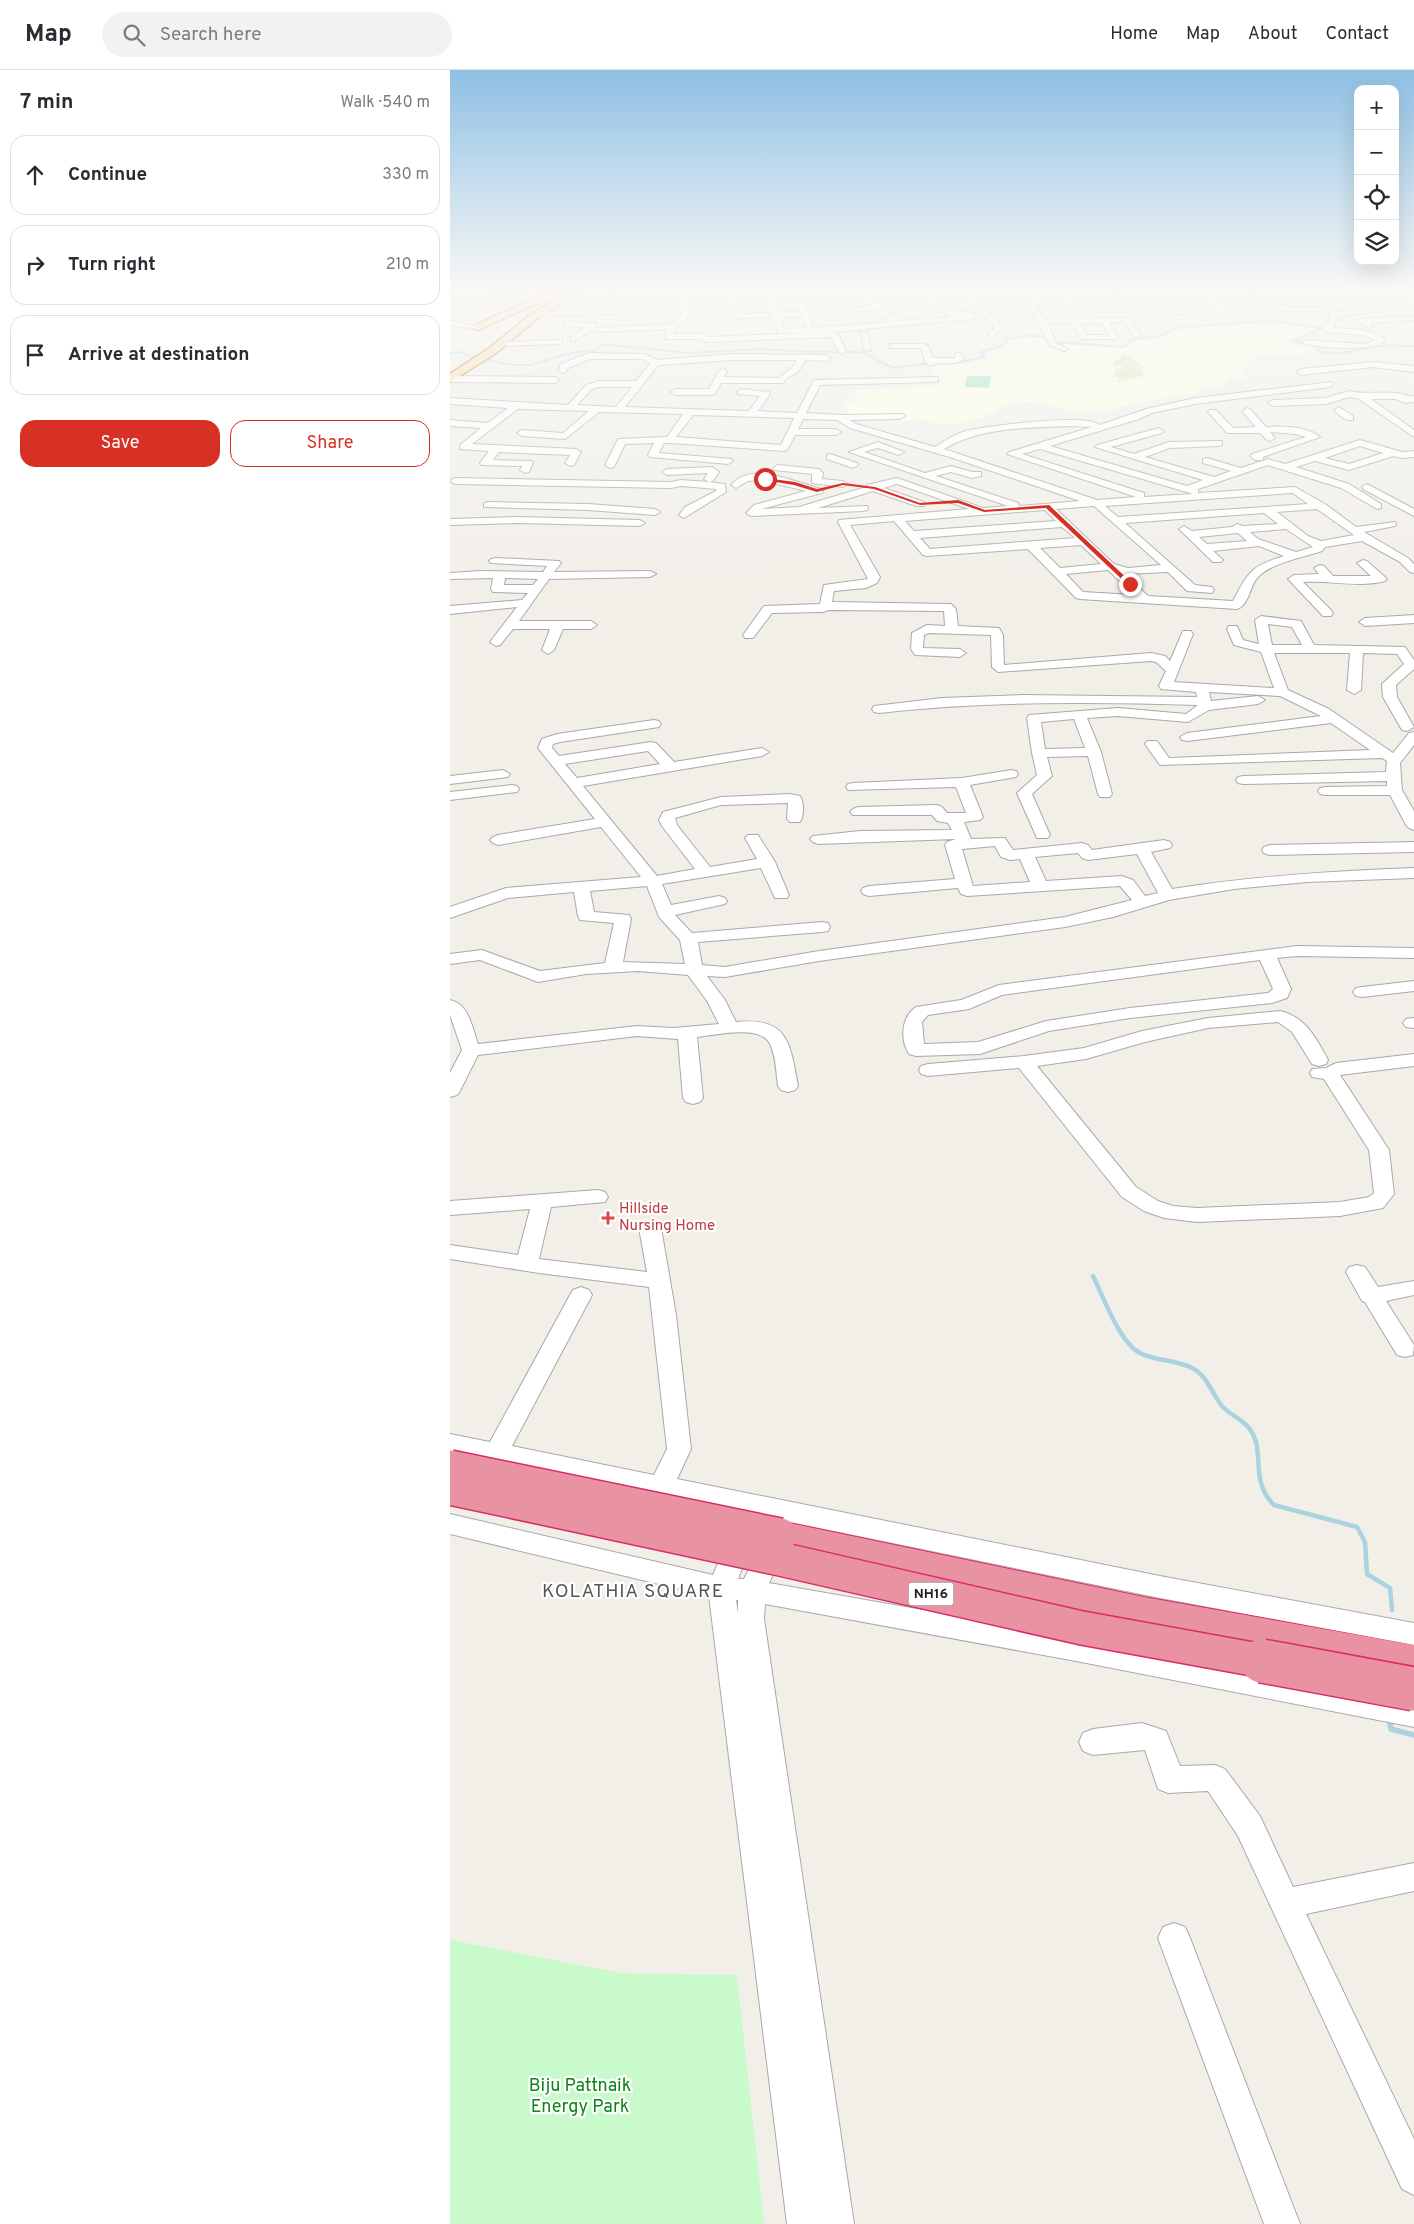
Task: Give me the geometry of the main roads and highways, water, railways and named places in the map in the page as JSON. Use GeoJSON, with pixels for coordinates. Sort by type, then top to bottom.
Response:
{"type":"FeatureCollection","features":[{"type":"Feature","properties":{"kind":"highway","name":"NH16"},"geometry":{"type":"LineString","coordinates":[[450,1467],[1144,1612],[1414,1661]]}},
{"type":"Feature","properties":{"kind":"highway","name":"NH16"},"geometry":{"type":"LineString","coordinates":[[450,1488],[1082,1628],[1401,1706]]}},
{"type":"Feature","properties":{"kind":"waterway"},"geometry":{"type":"LineString","coordinates":[[1093,1276],[1116,1325],[1134,1349],[1147,1356],[1185,1365],[1197,1371],[1202,1375],[1222,1406],[1249,1428],[1257,1446],[1259,1475],[1262,1485],[1266,1495],[1274,1505],[1357,1527],[1365,1542],[1367,1574],[1390,1588],[1392,1610]]}},
{"type":"Feature","properties":{"kind":"waterway"},"geometry":{"type":"LineString","coordinates":[[1389,1718],[1391,1729],[1414,1735]]}},
{"type":"Feature","properties":{"kind":"place","name":"Hillside Nursing Home"},"geometry":{"type":"Point","coordinates":[608,1218]}},
{"type":"Feature","properties":{"kind":"district","name":"KOLATHIA SQUARE"},"geometry":{"type":"Point","coordinates":[633,1592]}},
{"type":"Feature","properties":{"kind":"park label","name":"Biju Pattnaik Energy Park"},"geometry":{"type":"Point","coordinates":[580,2096]}}]}
